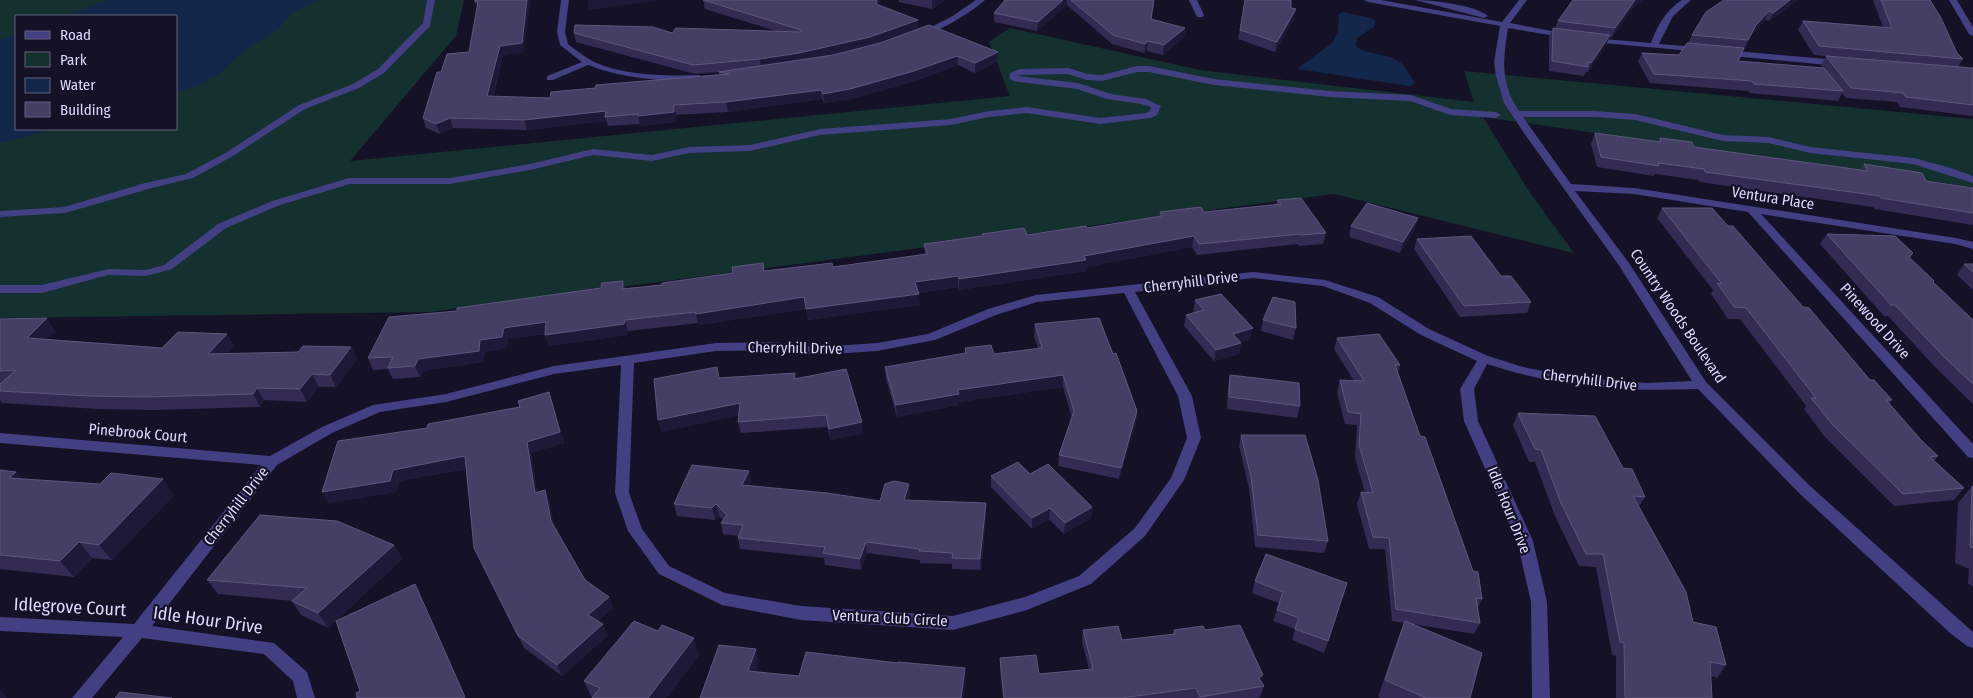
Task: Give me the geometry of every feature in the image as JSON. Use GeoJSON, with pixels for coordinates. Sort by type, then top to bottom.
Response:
{"type":"FeatureCollection","features":[{"type":"Feature","properties":{"kind":"street"},"geometry":{"type":"LineString","coordinates":[[0,214],[65,210],[149,185],[189,176],[230,154],[302,107],[356,86],[381,72],[427,24],[432,0]]}},
{"type":"Feature","properties":{"kind":"street"},"geometry":{"type":"LineString","coordinates":[[565,0],[562,32],[564,45],[589,62],[624,74],[669,78],[706,78]]}},
{"type":"Feature","properties":{"kind":"street"},"geometry":{"type":"LineString","coordinates":[[914,37],[954,19],[981,0]]}},
{"type":"Feature","properties":{"kind":"street"},"geometry":{"type":"LineString","coordinates":[[1193,0],[1200,14]]}},
{"type":"Feature","properties":{"kind":"street"},"geometry":{"type":"LineString","coordinates":[[1368,0],[1577,38]]}},
{"type":"Feature","properties":{"kind":"street"},"geometry":{"type":"LineString","coordinates":[[1419,0],[1475,12],[1504,25]]}},
{"type":"Feature","properties":{"kind":"street","name":"Country Woods Boulevard"},"geometry":{"type":"LineString","coordinates":[[1523,0],[1504,25],[1498,62],[1500,76],[1509,103],[1623,263],[1701,385],[1804,489],[1956,628],[1973,641]]}},
{"type":"Feature","properties":{"kind":"street"},"geometry":{"type":"LineString","coordinates":[[1654,46],[1662,24],[1686,0]]}},
{"type":"Feature","properties":{"kind":"street"},"geometry":{"type":"LineString","coordinates":[[1953,0],[1973,34]]}},
{"type":"Feature","properties":{"kind":"street"},"geometry":{"type":"LineString","coordinates":[[1587,39],[1848,63]]}},
{"type":"Feature","properties":{"kind":"street"},"geometry":{"type":"LineString","coordinates":[[550,78],[589,62]]}},
{"type":"Feature","properties":{"kind":"street"},"geometry":{"type":"LineString","coordinates":[[0,289],[42,289],[60,286],[108,272],[146,273],[168,267],[222,226],[276,202],[350,181],[450,181],[530,167],[593,152],[652,158],[689,150],[750,148],[820,132],[951,122],[989,114],[1027,110],[1100,121],[1148,116],[1154,113],[1156,106],[1143,101],[1110,97],[1078,86],[1013,78],[1013,75],[1020,72],[1039,74],[1068,71],[1087,77],[1102,78],[1137,69],[1148,69],[1214,82],[1330,94],[1411,98],[1450,112],[1496,115]]}},
{"type":"Feature","properties":{"kind":"street"},"geometry":{"type":"LineString","coordinates":[[1516,114],[1595,114],[1635,117],[1723,138],[1769,140],[1810,150],[1914,161],[1947,170],[1973,180]]}},
{"type":"Feature","properties":{"kind":"street","name":"Ventura Place"},"geometry":{"type":"LineString","coordinates":[[1568,187],[1634,192],[1956,241],[1973,246]]}},
{"type":"Feature","properties":{"kind":"street","name":"Pinewood Drive"},"geometry":{"type":"LineString","coordinates":[[1752,210],[1973,453]]}},
{"type":"Feature","properties":{"kind":"street","name":"Cherryhill Drive"},"geometry":{"type":"LineString","coordinates":[[81,698],[138,631],[272,461],[326,430],[378,408],[446,398],[554,370],[716,347],[772,346],[816,352],[877,347],[931,337],[992,312],[1036,299],[1253,275],[1324,283],[1374,300],[1425,332],[1484,359],[1521,371],[1574,382],[1646,387],[1701,385]]}},
{"type":"Feature","properties":{"kind":"street","name":"Ventura Club Circle"},"geometry":{"type":"LineString","coordinates":[[628,360],[622,493],[636,531],[664,570],[722,599],[731,601],[801,613],[953,623],[1028,604],[1085,580],[1140,532],[1177,480],[1194,438],[1184,396],[1128,290]]}},
{"type":"Feature","properties":{"kind":"street","name":"Idle Hour Drive"},"geometry":{"type":"LineString","coordinates":[[1484,359],[1467,390],[1470,421],[1526,541],[1539,602],[1541,698]]}},
{"type":"Feature","properties":{"kind":"street","name":"Pinebrook Court"},"geometry":{"type":"LineString","coordinates":[[0,438],[272,461]]}},
{"type":"Feature","properties":{"kind":"street","name":"Idlegrove Court"},"geometry":{"type":"LineString","coordinates":[[0,624],[138,631]]}},
{"type":"Feature","properties":{"kind":"street","name":"Idle Hour Drive"},"geometry":{"type":"LineString","coordinates":[[138,631],[268,648],[300,677],[306,698]]}},
{"type":"Feature","properties":{"kind":"green space"},"geometry":{"type":"Polygon","coordinates":[[[0,0],[464,0],[456,36],[350,161],[1010,96],[989,42],[1010,28],[1200,70],[1474,102],[1464,71],[1973,119],[1973,187],[1483,117],[1528,190],[1574,253],[1334,194],[429,312],[0,318],[0,0]]]}},
{"type":"Feature","properties":{"kind":"water"},"geometry":{"type":"Polygon","coordinates":[[[106,0],[317,0],[290,14],[280,28],[243,51],[219,74],[197,86],[178,92],[178,15],[67,15],[106,0]]]}},
{"type":"Feature","properties":{"kind":"water"},"geometry":{"type":"Polygon","coordinates":[[[1343,12],[1370,18],[1375,21],[1375,26],[1357,38],[1356,46],[1401,63],[1415,84],[1409,86],[1297,69],[1332,43],[1338,31],[1339,14],[1343,12]]]}},
{"type":"Feature","properties":{"kind":"water"},"geometry":{"type":"Polygon","coordinates":[[[15,34],[15,130],[49,130],[0,143],[0,40],[15,34]]]}},
{"type":"Feature","properties":{"kind":"building"},"geometry":{"type":"Polygon","coordinates":[[[475,0],[527,0],[522,43],[500,46],[487,96],[550,98],[551,92],[595,88],[596,85],[729,74],[719,72],[833,55],[880,43],[929,25],[998,52],[975,63],[957,56],[914,71],[850,89],[823,94],[821,90],[726,102],[674,105],[674,112],[638,116],[638,114],[605,117],[606,111],[524,120],[450,118],[436,124],[423,118],[437,72],[441,72],[447,54],[469,52],[478,2],[475,2],[475,0]]]}},
{"type":"Feature","properties":{"kind":"building"},"geometry":{"type":"Polygon","coordinates":[[[703,0],[877,0],[876,4],[918,20],[870,37],[799,53],[760,59],[693,65],[574,33],[575,25],[653,27],[672,33],[676,28],[801,32],[801,30],[703,0]]]}},
{"type":"Feature","properties":{"kind":"building"},"geometry":{"type":"Polygon","coordinates":[[[1005,0],[1063,0],[1038,22],[994,13],[1005,0]]]}},
{"type":"Feature","properties":{"kind":"building"},"geometry":{"type":"Polygon","coordinates":[[[1071,0],[1154,0],[1151,19],[1185,28],[1164,45],[1148,41],[1145,44],[1113,35],[1071,0]]]}},
{"type":"Feature","properties":{"kind":"building"},"geometry":{"type":"Polygon","coordinates":[[[1245,0],[1291,0],[1291,8],[1296,9],[1277,42],[1240,30],[1245,0]]]}},
{"type":"Feature","properties":{"kind":"building"},"geometry":{"type":"Polygon","coordinates":[[[1573,0],[1635,0],[1615,28],[1558,21],[1573,0]]]}},
{"type":"Feature","properties":{"kind":"building"},"geometry":{"type":"Polygon","coordinates":[[[1724,0],[1790,0],[1773,13],[1769,11],[1756,25],[1748,40],[1692,35],[1706,12],[1724,0]]]}},
{"type":"Feature","properties":{"kind":"building"},"geometry":{"type":"Polygon","coordinates":[[[1881,0],[1930,0],[1941,18],[1957,53],[1963,59],[1819,46],[1803,21],[1892,28],[1881,0]]]}},
{"type":"Feature","properties":{"kind":"building"},"geometry":{"type":"Polygon","coordinates":[[[1553,28],[1610,35],[1591,63],[1587,62],[1588,67],[1552,61],[1553,28]]]}},
{"type":"Feature","properties":{"kind":"building"},"geometry":{"type":"Polygon","coordinates":[[[1687,43],[1744,48],[1738,61],[1824,68],[1843,91],[1754,84],[1752,81],[1654,74],[1642,53],[1679,55],[1687,43]]]}},
{"type":"Feature","properties":{"kind":"building"},"geometry":{"type":"Polygon","coordinates":[[[1826,56],[1973,68],[1973,105],[1906,97],[1903,93],[1851,88],[1826,56]]]}},
{"type":"Feature","properties":{"kind":"building"},"geometry":{"type":"Polygon","coordinates":[[[1595,133],[1661,142],[1660,138],[1692,142],[1694,147],[1868,171],[1864,164],[1922,173],[1926,181],[1973,188],[1973,213],[1881,198],[1880,196],[1705,172],[1704,169],[1658,163],[1659,166],[1601,157],[1595,133]]]}},
{"type":"Feature","properties":{"kind":"building"},"geometry":{"type":"Polygon","coordinates":[[[1301,198],[1326,233],[1199,244],[1194,236],[1084,256],[1086,260],[959,279],[958,276],[915,282],[919,294],[806,309],[804,297],[696,314],[695,312],[625,320],[624,324],[545,335],[546,322],[504,328],[502,337],[480,340],[479,351],[418,359],[415,366],[388,368],[393,357],[368,358],[389,317],[457,311],[457,308],[601,288],[602,283],[623,281],[622,289],[662,285],[662,283],[733,273],[732,267],[763,263],[764,271],[832,263],[833,267],[927,254],[924,244],[983,236],[982,234],[1024,228],[1027,235],[1162,216],[1160,212],[1201,207],[1204,212],[1281,204],[1277,200],[1301,198]]]}},
{"type":"Feature","properties":{"kind":"building"},"geometry":{"type":"Polygon","coordinates":[[[1367,203],[1418,218],[1403,242],[1351,226],[1367,203]]]}},
{"type":"Feature","properties":{"kind":"building"},"geometry":{"type":"Polygon","coordinates":[[[1662,208],[1712,208],[1728,226],[1733,226],[1803,307],[1809,308],[1870,380],[1874,380],[1892,400],[1886,400],[1922,441],[1938,456],[1930,457],[1964,488],[1903,494],[1832,424],[1811,398],[1816,398],[1746,308],[1734,307],[1717,283],[1722,284],[1662,208]]]}},
{"type":"Feature","properties":{"kind":"building"},"geometry":{"type":"Polygon","coordinates":[[[1827,234],[1895,236],[1913,253],[1909,257],[1973,320],[1973,384],[1944,357],[1895,305],[1891,305],[1827,234]]]}},
{"type":"Feature","properties":{"kind":"building"},"geometry":{"type":"Polygon","coordinates":[[[1471,236],[1501,276],[1511,276],[1531,302],[1464,306],[1417,239],[1471,236]]]}},
{"type":"Feature","properties":{"kind":"building"},"geometry":{"type":"Polygon","coordinates":[[[1964,264],[1973,264],[1973,272],[1964,264]]]}},
{"type":"Feature","properties":{"kind":"building"},"geometry":{"type":"Polygon","coordinates":[[[1221,294],[1253,328],[1233,334],[1241,343],[1216,350],[1186,315],[1204,310],[1195,300],[1221,294]]]}},
{"type":"Feature","properties":{"kind":"building"},"geometry":{"type":"Polygon","coordinates":[[[1273,297],[1295,302],[1296,328],[1263,320],[1273,297]]]}},
{"type":"Feature","properties":{"kind":"building"},"geometry":{"type":"Polygon","coordinates":[[[47,318],[27,338],[162,348],[178,332],[227,334],[208,354],[298,352],[303,346],[351,347],[330,375],[312,374],[300,389],[257,388],[253,394],[145,397],[0,391],[0,384],[16,370],[0,371],[0,319],[47,318]]]}},
{"type":"Feature","properties":{"kind":"building"},"geometry":{"type":"Polygon","coordinates":[[[1099,318],[1113,354],[1116,353],[1137,411],[1121,468],[1059,455],[1074,411],[1063,375],[958,390],[959,394],[896,405],[885,367],[966,353],[965,348],[991,345],[994,354],[1042,348],[1035,324],[1099,318]]]}},
{"type":"Feature","properties":{"kind":"building"},"geometry":{"type":"Polygon","coordinates":[[[1379,334],[1400,365],[1395,365],[1420,436],[1425,437],[1473,571],[1478,572],[1482,599],[1476,598],[1480,623],[1396,609],[1389,538],[1373,537],[1361,492],[1373,493],[1359,445],[1361,414],[1348,412],[1340,380],[1364,381],[1337,338],[1379,334]]]}},
{"type":"Feature","properties":{"kind":"building"},"geometry":{"type":"Polygon","coordinates":[[[717,367],[719,378],[795,373],[794,379],[846,369],[862,422],[829,429],[826,415],[738,422],[740,403],[658,420],[654,379],[717,367]]]}},
{"type":"Feature","properties":{"kind":"building"},"geometry":{"type":"Polygon","coordinates":[[[1230,375],[1299,383],[1300,406],[1229,397],[1230,375]]]}},
{"type":"Feature","properties":{"kind":"building"},"geometry":{"type":"Polygon","coordinates":[[[549,392],[560,432],[527,442],[535,493],[545,490],[551,521],[585,580],[609,597],[588,615],[603,624],[557,665],[518,636],[474,548],[465,456],[393,470],[390,481],[322,492],[338,441],[427,428],[428,424],[520,407],[518,401],[549,392]]]}},
{"type":"Feature","properties":{"kind":"building"},"geometry":{"type":"Polygon","coordinates":[[[1518,413],[1595,416],[1623,468],[1632,469],[1645,497],[1633,496],[1686,592],[1693,622],[1716,627],[1726,665],[1710,662],[1712,698],[1625,698],[1624,643],[1620,642],[1603,554],[1586,554],[1561,503],[1541,450],[1535,449],[1518,413]]]}},
{"type":"Feature","properties":{"kind":"building"},"geometry":{"type":"Polygon","coordinates":[[[1241,435],[1305,435],[1318,480],[1328,541],[1258,535],[1251,477],[1241,435]]]}},
{"type":"Feature","properties":{"kind":"building"},"geometry":{"type":"Polygon","coordinates":[[[1018,462],[1030,474],[1048,464],[1092,507],[1065,523],[1050,508],[1032,518],[991,476],[1018,462]]]}},
{"type":"Feature","properties":{"kind":"building"},"geometry":{"type":"Polygon","coordinates":[[[692,465],[749,471],[742,485],[827,493],[880,501],[885,484],[894,481],[909,484],[904,500],[986,503],[980,559],[952,558],[953,553],[919,551],[920,549],[866,542],[860,559],[823,553],[825,547],[738,538],[743,525],[721,523],[727,515],[716,504],[712,508],[674,504],[692,465]]]}},
{"type":"Feature","properties":{"kind":"building"},"geometry":{"type":"Polygon","coordinates":[[[0,470],[16,472],[9,478],[100,484],[111,473],[163,479],[99,545],[79,542],[60,561],[0,555],[0,470]]]}},
{"type":"Feature","properties":{"kind":"building"},"geometry":{"type":"Polygon","coordinates":[[[1973,487],[1973,548],[1970,547],[1973,487]]]}},
{"type":"Feature","properties":{"kind":"building"},"geometry":{"type":"Polygon","coordinates":[[[260,515],[337,521],[394,545],[318,613],[292,601],[307,588],[207,580],[260,515]]]}},
{"type":"Feature","properties":{"kind":"building"},"geometry":{"type":"Polygon","coordinates":[[[1266,554],[1347,583],[1328,641],[1295,629],[1299,618],[1277,610],[1283,592],[1255,581],[1266,554]]]}},
{"type":"Feature","properties":{"kind":"building"},"geometry":{"type":"Polygon","coordinates":[[[415,584],[465,697],[357,698],[356,693],[360,691],[336,621],[415,584]]]}},
{"type":"Feature","properties":{"kind":"building"},"geometry":{"type":"Polygon","coordinates":[[[634,621],[658,631],[662,625],[694,638],[648,698],[592,698],[600,688],[584,681],[634,621]]]}},
{"type":"Feature","properties":{"kind":"building"},"geometry":{"type":"Polygon","coordinates":[[[1405,621],[1482,653],[1470,698],[1426,698],[1385,680],[1405,621]]]}},
{"type":"Feature","properties":{"kind":"building"},"geometry":{"type":"Polygon","coordinates":[[[1240,625],[1263,675],[1259,678],[1264,686],[1200,697],[1196,688],[1121,698],[1004,698],[1000,658],[1036,655],[1039,674],[1093,669],[1083,630],[1118,626],[1122,640],[1175,634],[1174,630],[1203,626],[1205,630],[1240,625]]]}},
{"type":"Feature","properties":{"kind":"building"},"geometry":{"type":"Polygon","coordinates":[[[719,645],[756,649],[748,671],[799,676],[806,652],[898,663],[965,668],[961,698],[700,698],[719,645]]]}},
{"type":"Feature","properties":{"kind":"building"},"geometry":{"type":"Polygon","coordinates":[[[120,692],[172,698],[115,698],[120,692]]]}}]}
